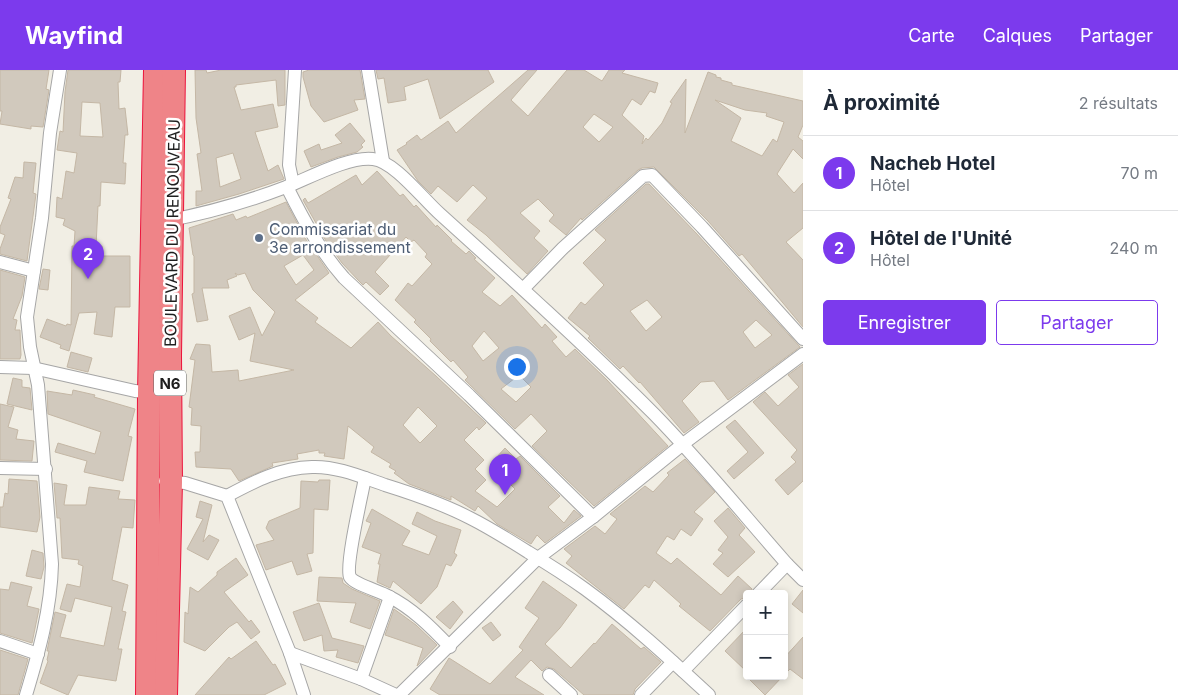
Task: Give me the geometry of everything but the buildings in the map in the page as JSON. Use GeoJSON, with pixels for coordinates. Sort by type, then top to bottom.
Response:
{"type":"FeatureCollection","features":[{"type":"Feature","properties":{"kind":"highway","name":"BOULEVARD DU RENOUVEAU"},"geometry":{"type":"LineString","coordinates":[[155,70],[162,222],[160,481],[166,695]]}},
{"type":"Feature","properties":{"kind":"highway","name":"BOULEVARD DU RENOUVEAU"},"geometry":{"type":"LineString","coordinates":[[162,222],[174,70]]}},
{"type":"Feature","properties":{"kind":"highway","name":"BOULEVARD DU RENOUVEAU"},"geometry":{"type":"LineString","coordinates":[[147,695],[160,481]]}},
{"type":"Feature","properties":{"kind":"street"},"geometry":{"type":"LineString","coordinates":[[26,695],[38,654],[51,581],[46,469],[40,424],[38,385],[33,368],[27,317],[42,218],[50,133],[60,70]]}},
{"type":"Feature","properties":{"kind":"street"},"geometry":{"type":"LineString","coordinates":[[295,70],[289,165],[290,185],[316,240],[344,278],[469,395],[593,517]]}},
{"type":"Feature","properties":{"kind":"street"},"geometry":{"type":"LineString","coordinates":[[368,70],[383,161]]}},
{"type":"Feature","properties":{"kind":"street"},"geometry":{"type":"LineString","coordinates":[[162,222],[224,208],[353,160],[373,158],[383,161],[394,168],[427,203],[523,288],[653,413],[683,444],[803,580]]}},
{"type":"Feature","properties":{"kind":"street"},"geometry":{"type":"LineString","coordinates":[[523,288],[563,248],[643,176],[652,175],[702,227],[803,339]]}},
{"type":"Feature","properties":{"kind":"street"},"geometry":{"type":"LineString","coordinates":[[0,262],[34,272]]}},
{"type":"Feature","properties":{"kind":"street"},"geometry":{"type":"LineString","coordinates":[[290,653],[361,679],[398,695],[538,558],[593,517],[683,444],[803,354]]}},
{"type":"Feature","properties":{"kind":"street"},"geometry":{"type":"LineString","coordinates":[[0,367],[33,368],[160,393]]}},
{"type":"Feature","properties":{"kind":"street"},"geometry":{"type":"LineString","coordinates":[[160,481],[185,483],[227,496],[276,473],[295,468],[314,467],[335,470],[408,492],[470,518],[538,558],[591,594],[673,662],[709,695]]}},
{"type":"Feature","properties":{"kind":"street"},"geometry":{"type":"LineString","coordinates":[[0,468],[46,469]]}},
{"type":"Feature","properties":{"kind":"street"},"geometry":{"type":"LineString","coordinates":[[365,478],[352,545],[350,577],[355,582],[390,596],[401,603],[425,622],[450,646]]}},
{"type":"Feature","properties":{"kind":"street"},"geometry":{"type":"LineString","coordinates":[[227,496],[290,653],[304,695]]}},
{"type":"Feature","properties":{"kind":"street"},"geometry":{"type":"LineString","coordinates":[[762,590],[787,564]]}},
{"type":"Feature","properties":{"kind":"street"},"geometry":{"type":"LineString","coordinates":[[361,679],[390,596]]}},
{"type":"Feature","properties":{"kind":"street"},"geometry":{"type":"LineString","coordinates":[[683,671],[743,609]]}},
{"type":"Feature","properties":{"kind":"street"},"geometry":{"type":"LineString","coordinates":[[0,641],[38,654]]}},
{"type":"Feature","properties":{"kind":"street"},"geometry":{"type":"LineString","coordinates":[[641,695],[673,662]]}},
{"type":"Feature","properties":{"kind":"street"},"geometry":{"type":"LineString","coordinates":[[549,675],[571,695]]}},
{"type":"Feature","properties":{"kind":"place","name":"Commissariat du 3e arrondissement"},"geometry":{"type":"Point","coordinates":[259,238]}},
{"type":"Feature","properties":{"kind":"place","name":"Hôtel de l'Unité"},"geometry":{"type":"Point","coordinates":[88,279]}},
{"type":"Feature","properties":{"kind":"place","name":"Nacheb Hotel"},"geometry":{"type":"Point","coordinates":[505,495]}}]}
